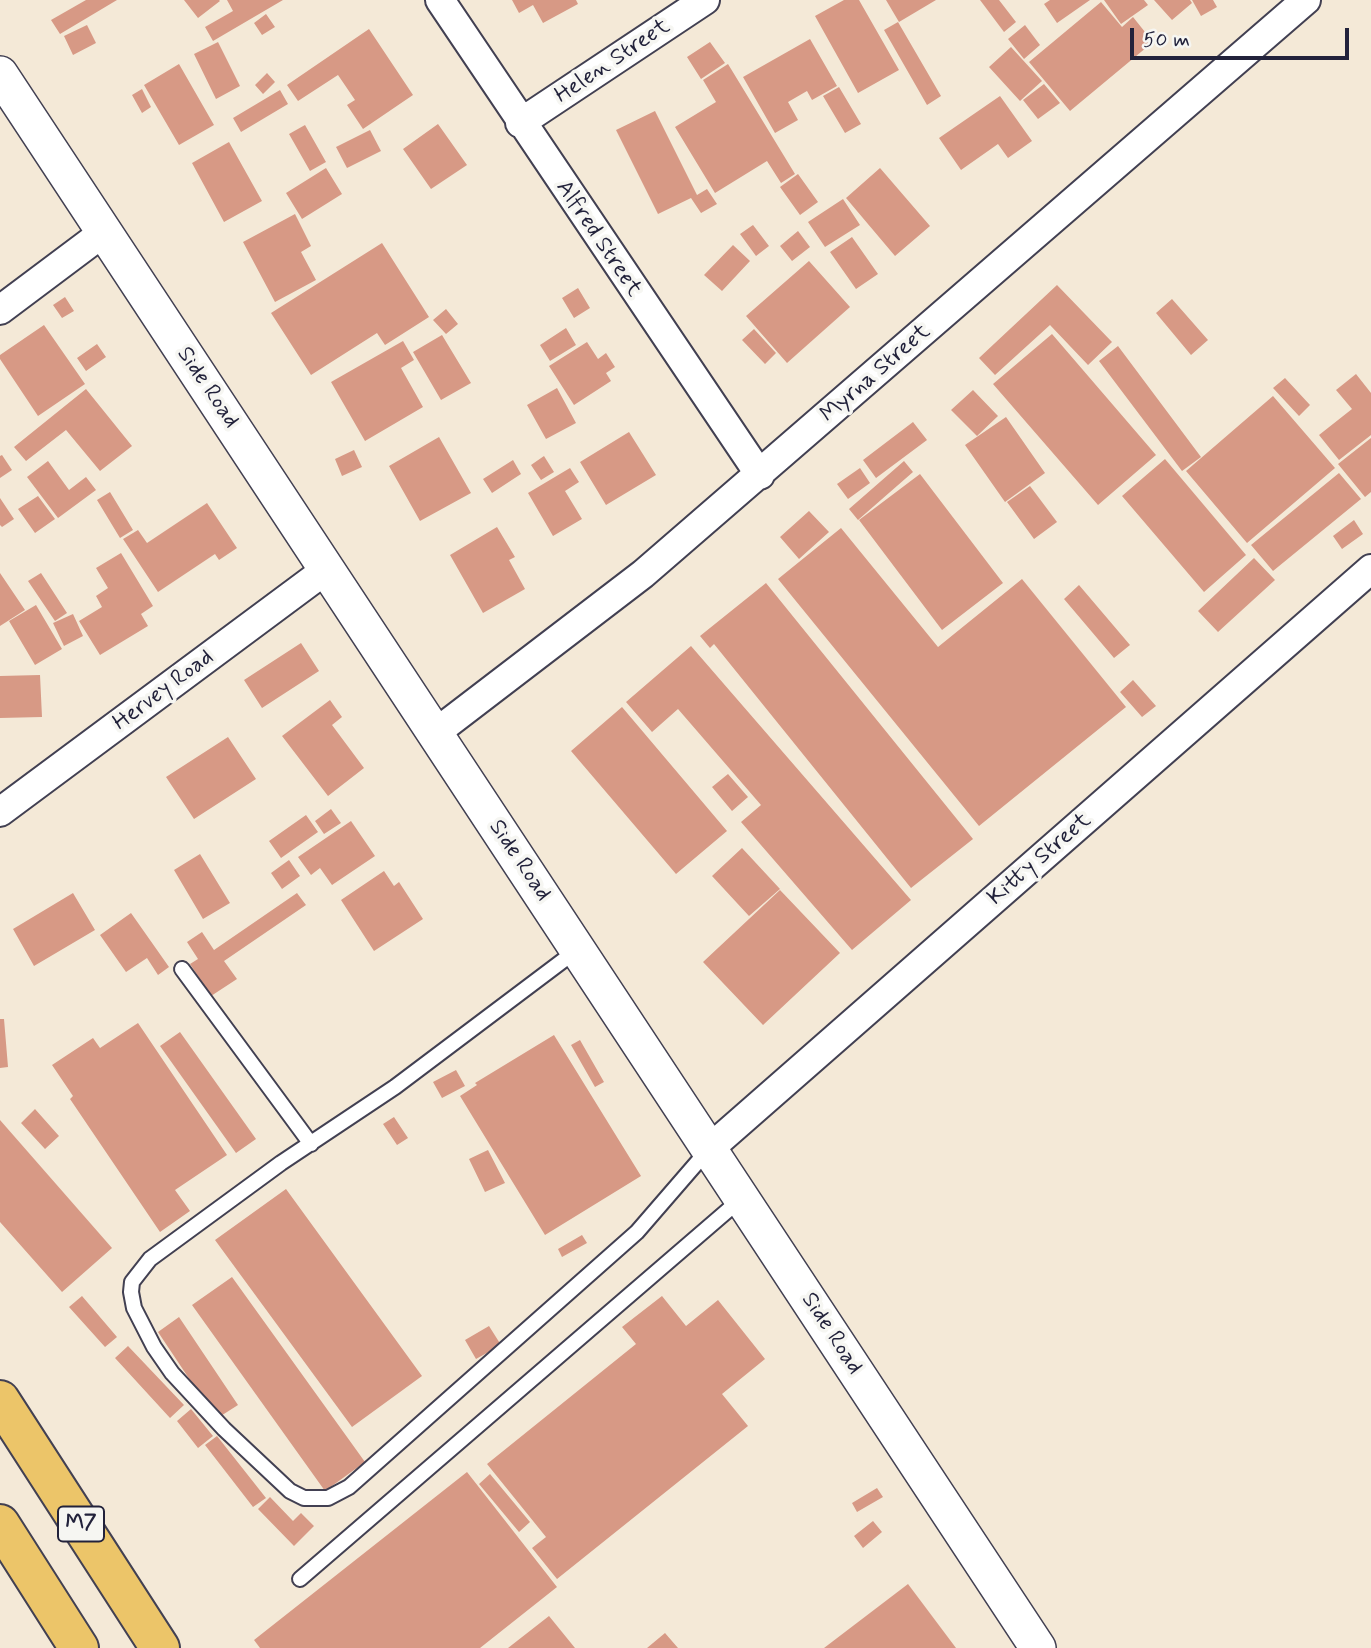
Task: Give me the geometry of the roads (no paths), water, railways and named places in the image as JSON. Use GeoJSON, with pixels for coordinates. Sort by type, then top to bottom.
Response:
{"type":"FeatureCollection","features":[{"type":"Feature","properties":{"kind":"main road","name":"M7"},"geometry":{"type":"LineString","coordinates":[[0,1400],[160,1648]]}},
{"type":"Feature","properties":{"kind":"main road"},"geometry":{"type":"LineString","coordinates":[[0,1524],[79,1648]]}},
{"type":"Feature","properties":{"kind":"street","name":"Alfred Street"},"geometry":{"type":"LineString","coordinates":[[440,0],[520,123],[760,475]]}},
{"type":"Feature","properties":{"kind":"street","name":"Helen Street"},"geometry":{"type":"LineString","coordinates":[[520,123],[705,0]]}},
{"type":"Feature","properties":{"kind":"street","name":"Myrna Street"},"geometry":{"type":"LineString","coordinates":[[434,734],[643,574],[1306,0]]}},
{"type":"Feature","properties":{"kind":"street","name":"Side Road"},"geometry":{"type":"LineString","coordinates":[[0,74],[1038,1648]]}},
{"type":"Feature","properties":{"kind":"street"},"geometry":{"type":"LineString","coordinates":[[0,310],[104,232]]}},
{"type":"Feature","properties":{"kind":"street","name":"Hervey Road"},"geometry":{"type":"LineString","coordinates":[[0,812],[327,569]]}},
{"type":"Feature","properties":{"kind":"street","name":"Kitty Street"},"geometry":{"type":"LineString","coordinates":[[708,1150],[1371,569]]}},
{"type":"Feature","properties":{"kind":"lane"},"geometry":{"type":"LineString","coordinates":[[577,950],[395,1087],[150,1259],[132,1282],[131,1292],[144,1327],[172,1373],[223,1429],[290,1491],[314,1499],[328,1498],[349,1487],[637,1232],[708,1150]]}},
{"type":"Feature","properties":{"kind":"lane"},"geometry":{"type":"LineString","coordinates":[[182,968],[311,1144]]}},
{"type":"Feature","properties":{"kind":"lane"},"geometry":{"type":"LineString","coordinates":[[300,1579],[741,1199]]}}]}
